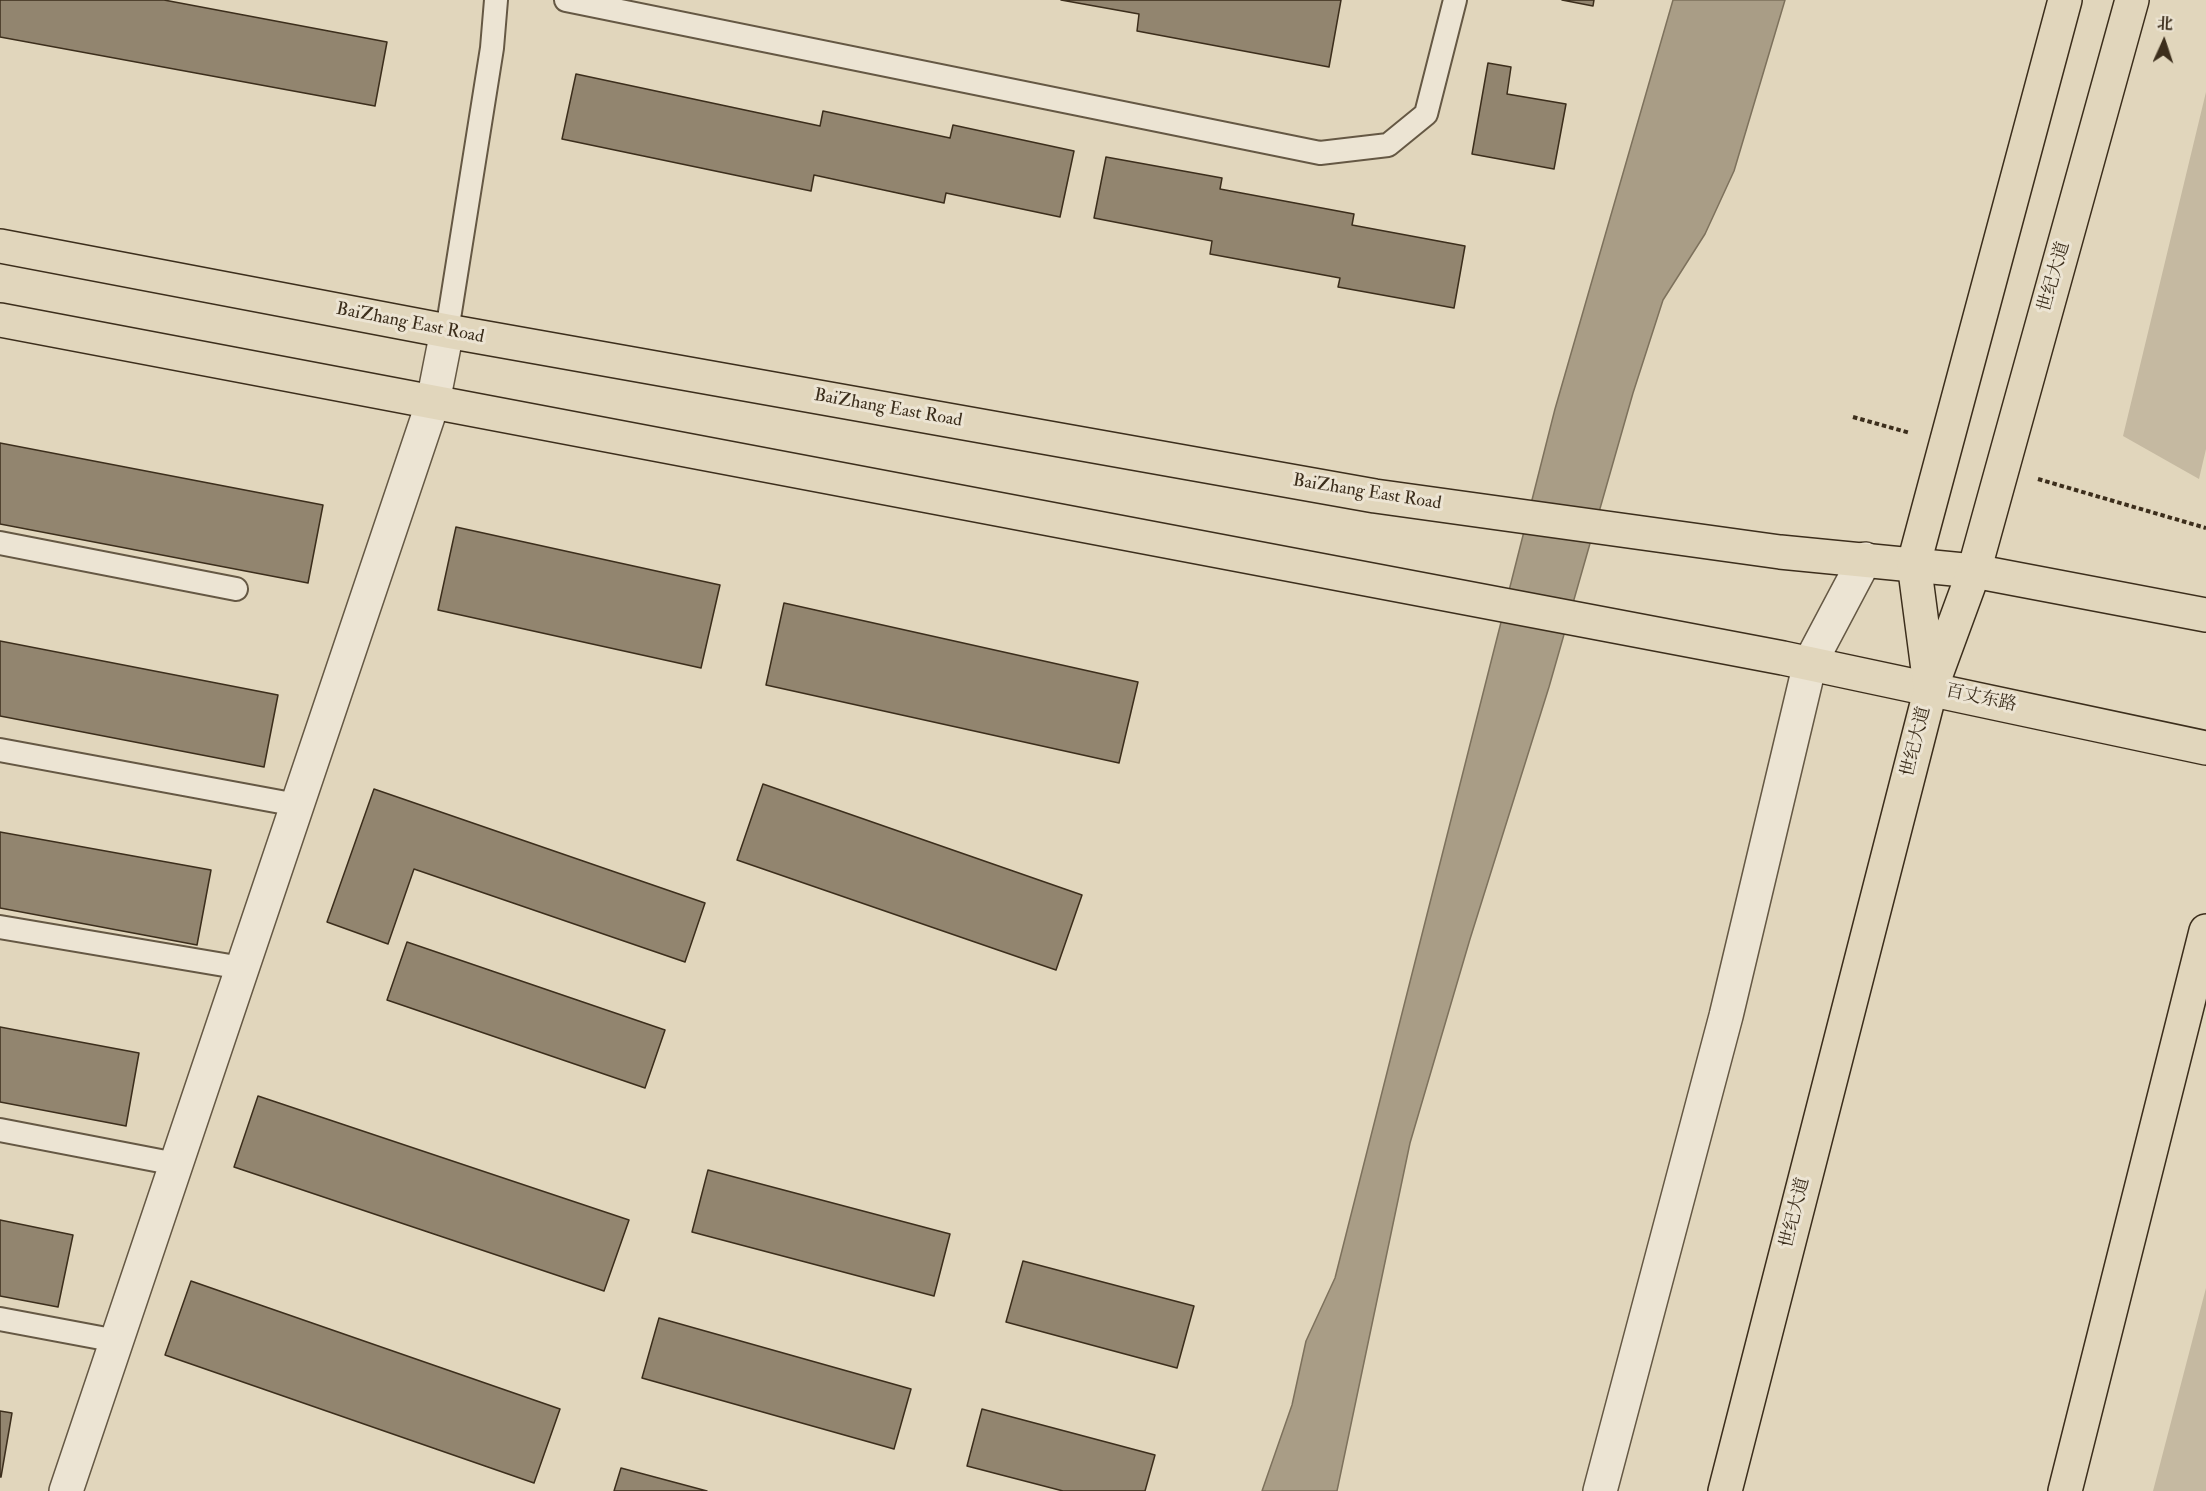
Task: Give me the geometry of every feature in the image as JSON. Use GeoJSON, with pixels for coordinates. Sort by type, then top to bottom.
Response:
{"type":"FeatureCollection","features":[{"type":"Feature","properties":{"kind":"main road"},"geometry":{"type":"LineString","coordinates":[[1931,688],[1914,563],[2065,0]]}},
{"type":"Feature","properties":{"kind":"main road","name":"世纪大道"},"geometry":{"type":"LineString","coordinates":[[1725,1491],[1931,688],[1974,571],[2133,0]]}},
{"type":"Feature","properties":{"kind":"main road","name":"BaiZhang East Road"},"geometry":{"type":"LineString","coordinates":[[0,246],[447,331],[1375,496],[1780,552],[1914,563],[1974,571],[2206,615]]}},
{"type":"Feature","properties":{"kind":"main road"},"geometry":{"type":"LineString","coordinates":[[0,320],[433,402]]}},
{"type":"Feature","properties":{"kind":"main road","name":"百丈东路"},"geometry":{"type":"LineString","coordinates":[[433,402],[1810,663],[2206,748]]}},
{"type":"Feature","properties":{"kind":"main road"},"geometry":{"type":"LineString","coordinates":[[2065,1491],[2206,931]]}},
{"type":"Feature","properties":{"kind":"street"},"geometry":{"type":"LineString","coordinates":[[66,1491],[433,402],[447,331]]}},
{"type":"Feature","properties":{"kind":"street"},"geometry":{"type":"LineString","coordinates":[[1600,1491],[1726,1016],[1810,663],[1865,559]]}},
{"type":"Feature","properties":{"kind":"lane"},"geometry":{"type":"LineString","coordinates":[[447,331],[492,48],[496,0]]}},
{"type":"Feature","properties":{"kind":"lane"},"geometry":{"type":"LineString","coordinates":[[566,0],[1320,153],[1388,145],[1426,114],[1455,0]]}},
{"type":"Feature","properties":{"kind":"lane"},"geometry":{"type":"LineString","coordinates":[[0,543],[236,589]]}},
{"type":"Feature","properties":{"kind":"lane"},"geometry":{"type":"LineString","coordinates":[[0,750],[297,805]]}},
{"type":"Feature","properties":{"kind":"lane"},"geometry":{"type":"LineString","coordinates":[[0,927],[242,968]]}},
{"type":"Feature","properties":{"kind":"lane"},"geometry":{"type":"LineString","coordinates":[[0,1130],[176,1164]]}},
{"type":"Feature","properties":{"kind":"lane"},"geometry":{"type":"LineString","coordinates":[[0,1319],[117,1341]]}},
{"type":"Feature","properties":{"kind":"shaded area"},"geometry":{"type":"Polygon","coordinates":[[[1673,0],[1785,0],[1734,171],[1705,234],[1663,300],[1633,393],[1549,687],[1470,939],[1410,1143],[1337,1491],[1262,1491],[1292,1405],[1306,1341],[1335,1278],[1555,409],[1673,0]]]}},
{"type":"Feature","properties":{"kind":"shaded area"},"geometry":{"type":"Polygon","coordinates":[[[2206,92],[2206,449],[2199,479],[2123,436],[2206,92]]]}},
{"type":"Feature","properties":{"kind":"shaded area"},"geometry":{"type":"Polygon","coordinates":[[[2206,1288],[2206,1491],[2153,1491],[2206,1288]]]}},
{"type":"Feature","properties":{"kind":"building"},"geometry":{"type":"Polygon","coordinates":[[[0,0],[164,0],[387,42],[375,106],[0,37],[0,0]]]}},
{"type":"Feature","properties":{"kind":"building"},"geometry":{"type":"Polygon","coordinates":[[[1061,0],[1341,0],[1329,67],[1137,31],[1139,14],[1061,0]]]}},
{"type":"Feature","properties":{"kind":"building"},"geometry":{"type":"Polygon","coordinates":[[[1562,0],[1594,0],[1593,6],[1562,0]]]}},
{"type":"Feature","properties":{"kind":"building"},"geometry":{"type":"Polygon","coordinates":[[[1488,63],[1511,67],[1507,94],[1566,104],[1554,169],[1472,154],[1488,63]]]}},
{"type":"Feature","properties":{"kind":"building"},"geometry":{"type":"Polygon","coordinates":[[[576,74],[820,126],[823,111],[950,138],[953,125],[1074,151],[1060,217],[946,193],[944,203],[814,175],[811,191],[562,139],[576,74]]]}},
{"type":"Feature","properties":{"kind":"building"},"geometry":{"type":"Polygon","coordinates":[[[1106,157],[1222,178],[1220,189],[1354,214],[1352,225],[1465,246],[1454,308],[1338,287],[1340,278],[1210,254],[1212,241],[1094,218],[1106,157]]]}},
{"type":"Feature","properties":{"kind":"building"},"geometry":{"type":"Polygon","coordinates":[[[0,443],[323,505],[308,583],[0,524],[0,443]]]}},
{"type":"Feature","properties":{"kind":"building"},"geometry":{"type":"Polygon","coordinates":[[[456,527],[720,585],[701,668],[438,610],[456,527]]]}},
{"type":"Feature","properties":{"kind":"building"},"geometry":{"type":"Polygon","coordinates":[[[784,603],[1138,682],[1119,763],[766,685],[784,603]]]}},
{"type":"Feature","properties":{"kind":"building"},"geometry":{"type":"Polygon","coordinates":[[[0,641],[278,695],[264,767],[0,716],[0,641]]]}},
{"type":"Feature","properties":{"kind":"building"},"geometry":{"type":"Polygon","coordinates":[[[763,784],[1082,895],[1056,970],[737,860],[763,784]]]}},
{"type":"Feature","properties":{"kind":"building"},"geometry":{"type":"Polygon","coordinates":[[[374,789],[705,903],[685,962],[414,869],[388,944],[327,922],[374,789]]]}},
{"type":"Feature","properties":{"kind":"building"},"geometry":{"type":"Polygon","coordinates":[[[0,832],[211,870],[197,945],[0,908],[0,832]]]}},
{"type":"Feature","properties":{"kind":"building"},"geometry":{"type":"Polygon","coordinates":[[[407,942],[665,1030],[645,1088],[387,1000],[407,942]]]}},
{"type":"Feature","properties":{"kind":"building"},"geometry":{"type":"Polygon","coordinates":[[[0,1027],[139,1053],[126,1126],[0,1102],[0,1027]]]}},
{"type":"Feature","properties":{"kind":"building"},"geometry":{"type":"Polygon","coordinates":[[[258,1096],[629,1220],[604,1291],[234,1167],[258,1096]]]}},
{"type":"Feature","properties":{"kind":"building"},"geometry":{"type":"Polygon","coordinates":[[[708,1170],[950,1234],[934,1296],[692,1232],[708,1170]]]}},
{"type":"Feature","properties":{"kind":"building"},"geometry":{"type":"Polygon","coordinates":[[[0,1220],[73,1235],[58,1307],[0,1296],[0,1220]]]}},
{"type":"Feature","properties":{"kind":"building"},"geometry":{"type":"Polygon","coordinates":[[[1023,1261],[1194,1306],[1177,1368],[1006,1322],[1023,1261]]]}},
{"type":"Feature","properties":{"kind":"building"},"geometry":{"type":"Polygon","coordinates":[[[191,1281],[560,1409],[534,1483],[165,1355],[191,1281]]]}},
{"type":"Feature","properties":{"kind":"building"},"geometry":{"type":"Polygon","coordinates":[[[659,1318],[911,1389],[894,1449],[642,1378],[659,1318]]]}},
{"type":"Feature","properties":{"kind":"building"},"geometry":{"type":"Polygon","coordinates":[[[982,1409],[1155,1455],[1145,1491],[1063,1491],[967,1466],[982,1409]]]}},
{"type":"Feature","properties":{"kind":"building"},"geometry":{"type":"Polygon","coordinates":[[[0,1411],[12,1413],[1,1477],[0,1477],[0,1411]]]}},
{"type":"Feature","properties":{"kind":"building"},"geometry":{"type":"Polygon","coordinates":[[[621,1468],[707,1491],[614,1491],[621,1468]]]}}]}
